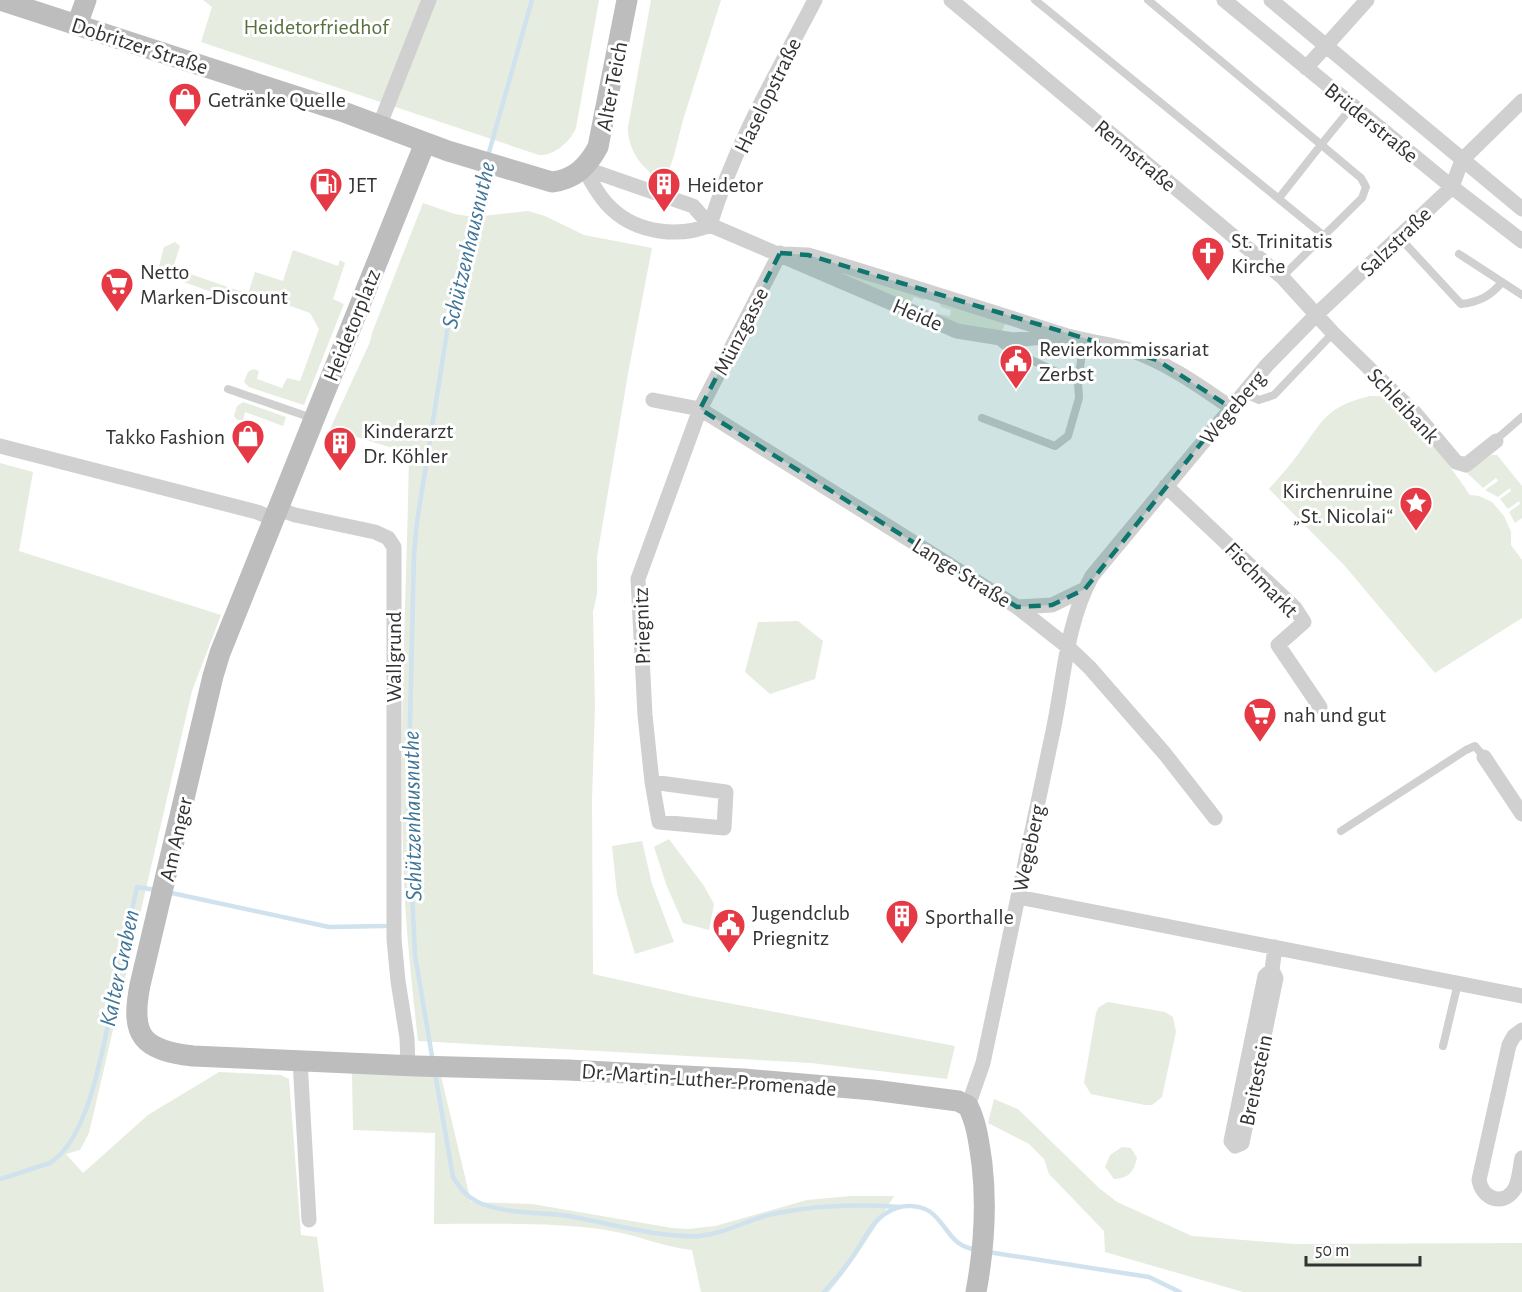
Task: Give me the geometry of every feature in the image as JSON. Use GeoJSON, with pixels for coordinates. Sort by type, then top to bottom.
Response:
{"type":"FeatureCollection","features":[{"type":"Feature","properties":{"kind":"street","name":"Dobritzer Straße"},"geometry":{"type":"LineString","coordinates":[[0,0],[380,124],[448,151],[506,170],[552,182],[575,176],[584,168]]}},
{"type":"Feature","properties":{"kind":"street"},"geometry":{"type":"LineString","coordinates":[[77,25],[86,0]]}},
{"type":"Feature","properties":{"kind":"street"},"geometry":{"type":"LineString","coordinates":[[380,124],[429,0]]}},
{"type":"Feature","properties":{"kind":"street","name":"Alter Teich"},"geometry":{"type":"LineString","coordinates":[[584,168],[598,147],[627,0]]}},
{"type":"Feature","properties":{"kind":"street","name":"Haselopstraße"},"geometry":{"type":"LineString","coordinates":[[710,225],[720,193],[763,98],[815,0]]}},
{"type":"Feature","properties":{"kind":"street","name":"Rennstraße"},"geometry":{"type":"LineString","coordinates":[[951,0],[1281,277],[1317,314]]}},
{"type":"Feature","properties":{"kind":"street","name":"Brüderstraße"},"geometry":{"type":"LineString","coordinates":[[1224,0],[1452,187],[1522,241]]}},
{"type":"Feature","properties":{"kind":"street","name":"Brüderstraße"},"geometry":{"type":"LineString","coordinates":[[1271,0],[1522,209]]}},
{"type":"Feature","properties":{"kind":"street"},"geometry":{"type":"LineString","coordinates":[[1306,68],[1367,0]]}},
{"type":"Feature","properties":{"kind":"street"},"geometry":{"type":"LineString","coordinates":[[1462,160],[1522,101]]}},
{"type":"Feature","properties":{"kind":"street","name":"Heidetorplatz"},"geometry":{"type":"LineString","coordinates":[[276,514],[425,142]]}},
{"type":"Feature","properties":{"kind":"street","name":"Salzstraße"},"geometry":{"type":"LineString","coordinates":[[1317,314],[1452,187],[1462,160]]}},
{"type":"Feature","properties":{"kind":"street"},"geometry":{"type":"LineString","coordinates":[[584,168],[613,211],[633,222],[657,231],[677,232],[696,231],[710,225]]}},
{"type":"Feature","properties":{"kind":"street","name":"Heide"},"geometry":{"type":"LineString","coordinates":[[584,168],[693,207],[710,225],[957,331],[1013,340],[1064,335]]}},
{"type":"Feature","properties":{"kind":"street","name":"Heide"},"geometry":{"type":"LineString","coordinates":[[780,254],[808,255],[984,308],[1064,335],[1126,349],[1157,360],[1184,375],[1230,407]]}},
{"type":"Feature","properties":{"kind":"street","name":"Münzgasse"},"geometry":{"type":"LineString","coordinates":[[700,409],[780,254]]}},
{"type":"Feature","properties":{"kind":"street","name":"Schleibank"},"geometry":{"type":"LineString","coordinates":[[1317,314],[1333,333],[1414,413],[1456,462],[1466,465],[1496,441]]}},
{"type":"Feature","properties":{"kind":"street","name":"Wegeberg"},"geometry":{"type":"LineString","coordinates":[[968,1106],[980,1074],[1055,724],[1068,647],[1085,589],[1107,555],[1230,407],[1285,345],[1317,314]]}},
{"type":"Feature","properties":{"kind":"street","name":"Lange Straße"},"geometry":{"type":"LineString","coordinates":[[653,399],[700,409],[1017,607],[1068,647],[1130,713],[1215,818]]}},
{"type":"Feature","properties":{"kind":"street","name":"Priegnitz"},"geometry":{"type":"LineString","coordinates":[[652,782],[726,792],[724,828],[659,822],[652,782],[645,715],[638,579],[700,409]]}},
{"type":"Feature","properties":{"kind":"street"},"geometry":{"type":"LineString","coordinates":[[0,447],[257,512],[276,514]]}},
{"type":"Feature","properties":{"kind":"street","name":"Fischmarkt"},"geometry":{"type":"LineString","coordinates":[[1166,486],[1295,608],[1304,622],[1278,645],[1320,707]]}},
{"type":"Feature","properties":{"kind":"street","name":"Wallgrund"},"geometry":{"type":"LineString","coordinates":[[276,514],[296,515],[375,532],[387,538],[394,547],[394,939],[398,981],[412,1066]]}},
{"type":"Feature","properties":{"kind":"street","name":"Am Anger"},"geometry":{"type":"LineString","coordinates":[[276,514],[213,676],[136,1006],[135,1019],[146,1041],[156,1049],[168,1053],[449,1067]]}},
{"type":"Feature","properties":{"kind":"street"},"geometry":{"type":"LineString","coordinates":[[1017,607],[1052,605],[1085,589]]}},
{"type":"Feature","properties":{"kind":"street"},"geometry":{"type":"LineString","coordinates":[[1484,758],[1522,814]]}},
{"type":"Feature","properties":{"kind":"street"},"geometry":{"type":"LineString","coordinates":[[1018,897],[1522,996]]}},
{"type":"Feature","properties":{"kind":"street","name":"Breitestein"},"geometry":{"type":"LineString","coordinates":[[1272,970],[1265,976],[1231,1141],[1235,1146],[1242,1143],[1276,978],[1272,970],[1275,947]]}},
{"type":"Feature","properties":{"kind":"street"},"geometry":{"type":"LineString","coordinates":[[1522,1030],[1514,1036],[1509,1045],[1479,1180],[1481,1189],[1489,1197],[1497,1199],[1507,1197],[1515,1189],[1522,1158]]}},
{"type":"Feature","properties":{"kind":"street"},"geometry":{"type":"LineString","coordinates":[[300,1060],[309,1220]]}},
{"type":"Feature","properties":{"kind":"street","name":"Dr.-Martin-Luther-Promenade"},"geometry":{"type":"LineString","coordinates":[[449,1067],[568,1070],[744,1079],[873,1090],[958,1101],[968,1106]]}},
{"type":"Feature","properties":{"kind":"street"},"geometry":{"type":"LineString","coordinates":[[968,1106],[975,1119],[985,1196],[983,1250],[976,1292]]}},
{"type":"Feature","properties":{"kind":"lane"},"geometry":{"type":"LineString","coordinates":[[1035,0],[1323,235]]}},
{"type":"Feature","properties":{"kind":"lane"},"geometry":{"type":"LineString","coordinates":[[1148,0],[1361,178],[1366,187],[1362,198],[1281,277]]}},
{"type":"Feature","properties":{"kind":"lane"},"geometry":{"type":"LineString","coordinates":[[1280,198],[1320,144],[1353,106]]}},
{"type":"Feature","properties":{"kind":"lane"},"geometry":{"type":"LineString","coordinates":[[1399,237],[1461,304],[1475,303],[1493,293],[1502,282]]}},
{"type":"Feature","properties":{"kind":"lane"},"geometry":{"type":"LineString","coordinates":[[1459,254],[1522,296]]}},
{"type":"Feature","properties":{"kind":"lane"},"geometry":{"type":"LineString","coordinates":[[1243,393],[1259,400],[1274,395],[1333,333]]}},
{"type":"Feature","properties":{"kind":"lane"},"geometry":{"type":"LineString","coordinates":[[992,336],[1008,350],[1078,382]]}},
{"type":"Feature","properties":{"kind":"lane"},"geometry":{"type":"LineString","coordinates":[[982,418],[1055,446],[1068,436],[1079,398],[1078,382],[1084,339]]}},
{"type":"Feature","properties":{"kind":"lane"},"geometry":{"type":"LineString","coordinates":[[228,389],[313,418]]}},
{"type":"Feature","properties":{"kind":"lane"},"geometry":{"type":"LineString","coordinates":[[1496,441],[1522,417]]}},
{"type":"Feature","properties":{"kind":"lane"},"geometry":{"type":"LineString","coordinates":[[1341,831],[1466,750],[1475,746],[1484,758]]}},
{"type":"Feature","properties":{"kind":"lane"},"geometry":{"type":"LineString","coordinates":[[1443,1046],[1458,983]]}},
{"type":"Feature","properties":{"kind":"highlighted area"},"geometry":{"type":"Polygon","coordinates":[[[780,253],[808,255],[1157,360],[1230,407],[1085,589],[1052,605],[1017,607],[700,409],[780,253]]]}},
{"type":"Feature","properties":{"kind":"green space","name":"Heidetorfriedhof"},"geometry":{"type":"Polygon","coordinates":[[[203,0],[599,0],[576,128],[570,138],[556,151],[539,155],[201,42],[212,7],[203,0]]]}},
{"type":"Feature","properties":{"kind":"green space"},"geometry":{"type":"Polygon","coordinates":[[[651,0],[721,0],[664,182],[638,159],[628,136],[651,0]]]}},
{"type":"Feature","properties":{"kind":"green space"},"geometry":{"type":"Polygon","coordinates":[[[423,203],[455,214],[474,217],[528,211],[545,216],[584,235],[652,248],[597,557],[597,594],[593,612],[595,707],[592,800],[593,974],[696,997],[955,1046],[947,1079],[811,1063],[418,1041],[406,922],[402,800],[409,453],[330,429],[370,342],[423,203]]]}},
{"type":"Feature","properties":{"kind":"green space"},"geometry":{"type":"Polygon","coordinates":[[[175,242],[180,246],[173,268],[248,294],[255,272],[283,281],[293,250],[338,266],[340,260],[345,263],[333,299],[344,304],[304,405],[249,387],[244,382],[248,372],[253,369],[259,371],[257,379],[282,388],[287,378],[300,381],[319,329],[310,313],[257,294],[252,306],[175,279],[159,266],[164,247],[175,242]]]}},
{"type":"Feature","properties":{"kind":"green space"},"geometry":{"type":"Polygon","coordinates":[[[813,262],[929,297],[923,300],[914,297],[911,303],[813,262]]]}},
{"type":"Feature","properties":{"kind":"green space"},"geometry":{"type":"Polygon","coordinates":[[[938,300],[1003,321],[1005,324],[1002,331],[978,330],[931,316],[939,314],[950,316],[951,310],[941,307],[938,300]]]}},
{"type":"Feature","properties":{"kind":"green space"},"geometry":{"type":"Polygon","coordinates":[[[1370,396],[1387,397],[1396,403],[1431,442],[1470,495],[1492,502],[1504,516],[1511,532],[1511,545],[1522,560],[1522,618],[1435,673],[1344,565],[1269,489],[1327,416],[1344,404],[1370,396]]]}},
{"type":"Feature","properties":{"kind":"green space"},"geometry":{"type":"Polygon","coordinates":[[[243,402],[286,417],[283,426],[245,412],[243,420],[237,420],[234,416],[237,406],[243,402]]]}},
{"type":"Feature","properties":{"kind":"green space"},"geometry":{"type":"Polygon","coordinates":[[[1491,455],[1497,455],[1522,486],[1522,518],[1515,523],[1509,512],[1520,504],[1519,501],[1508,509],[1500,499],[1511,491],[1510,488],[1498,497],[1485,490],[1498,481],[1496,478],[1483,488],[1466,472],[1491,455]]]}},
{"type":"Feature","properties":{"kind":"green space"},"geometry":{"type":"Polygon","coordinates":[[[0,463],[33,472],[19,551],[221,615],[192,691],[89,1133],[80,1150],[66,1154],[83,1173],[148,1115],[219,1072],[281,1075],[289,1079],[301,1235],[317,1237],[324,1292],[0,1292],[0,463]]]}},
{"type":"Feature","properties":{"kind":"green space"},"geometry":{"type":"Polygon","coordinates":[[[798,621],[823,641],[815,679],[770,694],[745,672],[758,622],[798,621]]]}},
{"type":"Feature","properties":{"kind":"green space"},"geometry":{"type":"Polygon","coordinates":[[[669,839],[704,886],[714,904],[709,930],[683,923],[666,884],[654,847],[669,839]]]}},
{"type":"Feature","properties":{"kind":"green space"},"geometry":{"type":"Polygon","coordinates":[[[642,841],[652,884],[674,942],[635,954],[617,894],[612,846],[642,841]]]}},
{"type":"Feature","properties":{"kind":"green space"},"geometry":{"type":"Polygon","coordinates":[[[1108,1002],[1165,1012],[1173,1017],[1176,1032],[1162,1097],[1152,1105],[1091,1094],[1084,1083],[1096,1013],[1099,1007],[1108,1002]]]}},
{"type":"Feature","properties":{"kind":"green space"},"geometry":{"type":"Polygon","coordinates":[[[352,1073],[441,1076],[471,1202],[532,1204],[688,1229],[715,1226],[807,1200],[851,1196],[894,1196],[863,1246],[829,1292],[701,1292],[692,1250],[617,1232],[585,1227],[434,1224],[435,1133],[353,1130],[352,1073]]]}},
{"type":"Feature","properties":{"kind":"green space"},"geometry":{"type":"Polygon","coordinates":[[[994,1099],[1018,1109],[1099,1188],[1117,1202],[1192,1236],[1295,1244],[1522,1243],[1522,1292],[1243,1292],[1105,1252],[1104,1231],[1049,1174],[1044,1159],[1029,1144],[988,1123],[994,1099]]]}},
{"type":"Feature","properties":{"kind":"green space"},"geometry":{"type":"Polygon","coordinates":[[[1122,1147],[1131,1148],[1137,1158],[1130,1174],[1114,1179],[1105,1167],[1110,1155],[1122,1147]]]}},
{"type":"Feature","properties":{"kind":"waterway","name":"Schützenhausnuthe"},"geometry":{"type":"LineString","coordinates":[[488,156],[532,0]]}},
{"type":"Feature","properties":{"kind":"waterway","name":"Schützenhausnuthe"},"geometry":{"type":"LineString","coordinates":[[433,1062],[415,955],[408,807],[414,554],[454,288],[485,167]]}},
{"type":"Feature","properties":{"kind":"waterway","name":"Kalter Graben"},"geometry":{"type":"LineString","coordinates":[[0,1179],[50,1163],[64,1150],[76,1132],[94,1086],[137,887],[156,890]]}},
{"type":"Feature","properties":{"kind":"waterway","name":"Kalter Graben"},"geometry":{"type":"LineString","coordinates":[[167,892],[329,927],[385,926]]}},
{"type":"Feature","properties":{"kind":"waterway","name":"Schützenhausnuthe"},"geometry":{"type":"LineString","coordinates":[[435,1073],[453,1177],[462,1190],[482,1204],[514,1211],[568,1216],[683,1236],[709,1235],[764,1216],[789,1211],[821,1207],[900,1207]]}},
{"type":"Feature","properties":{"kind":"waterway"},"geometry":{"type":"LineString","coordinates":[[824,1292],[845,1268],[877,1221],[888,1212],[900,1207],[913,1206],[925,1209],[962,1246],[977,1250]]}},
{"type":"Feature","properties":{"kind":"waterway"},"geometry":{"type":"LineString","coordinates":[[988,1252],[1149,1277],[1180,1292]]}},
{"type":"Feature","properties":{"kind":"place","name":"Getränke Quelle"},"geometry":{"type":"Point","coordinates":[185,128]}},
{"type":"Feature","properties":{"kind":"place","name":"JET"},"geometry":{"type":"Point","coordinates":[326,213]}},
{"type":"Feature","properties":{"kind":"place","name":"Heidetor"},"geometry":{"type":"Point","coordinates":[664,213]}},
{"type":"Feature","properties":{"kind":"place","name":"St. Trinitatis Kirche"},"geometry":{"type":"Point","coordinates":[1208,282]}},
{"type":"Feature","properties":{"kind":"place","name":"Netto Marken-Discount"},"geometry":{"type":"Point","coordinates":[117,313]}},
{"type":"Feature","properties":{"kind":"place","name":"Revierkommissariat Zerbst"},"geometry":{"type":"Point","coordinates":[1016,390]}},
{"type":"Feature","properties":{"kind":"place","name":"Takko Fashion"},"geometry":{"type":"Point","coordinates":[248,465]}},
{"type":"Feature","properties":{"kind":"place","name":"Kinderarzt Dr. Köhler"},"geometry":{"type":"Point","coordinates":[340,472]}},
{"type":"Feature","properties":{"kind":"place","name":"Kirchenruine „St. Nicolai“"},"geometry":{"type":"Point","coordinates":[1416,532]}},
{"type":"Feature","properties":{"kind":"place","name":"nah und gut"},"geometry":{"type":"Point","coordinates":[1260,743]}},
{"type":"Feature","properties":{"kind":"place","name":"Sporthalle"},"geometry":{"type":"Point","coordinates":[902,945]}},
{"type":"Feature","properties":{"kind":"place","name":"Jugendclub Priegnitz"},"geometry":{"type":"Point","coordinates":[729,954]}}]}
